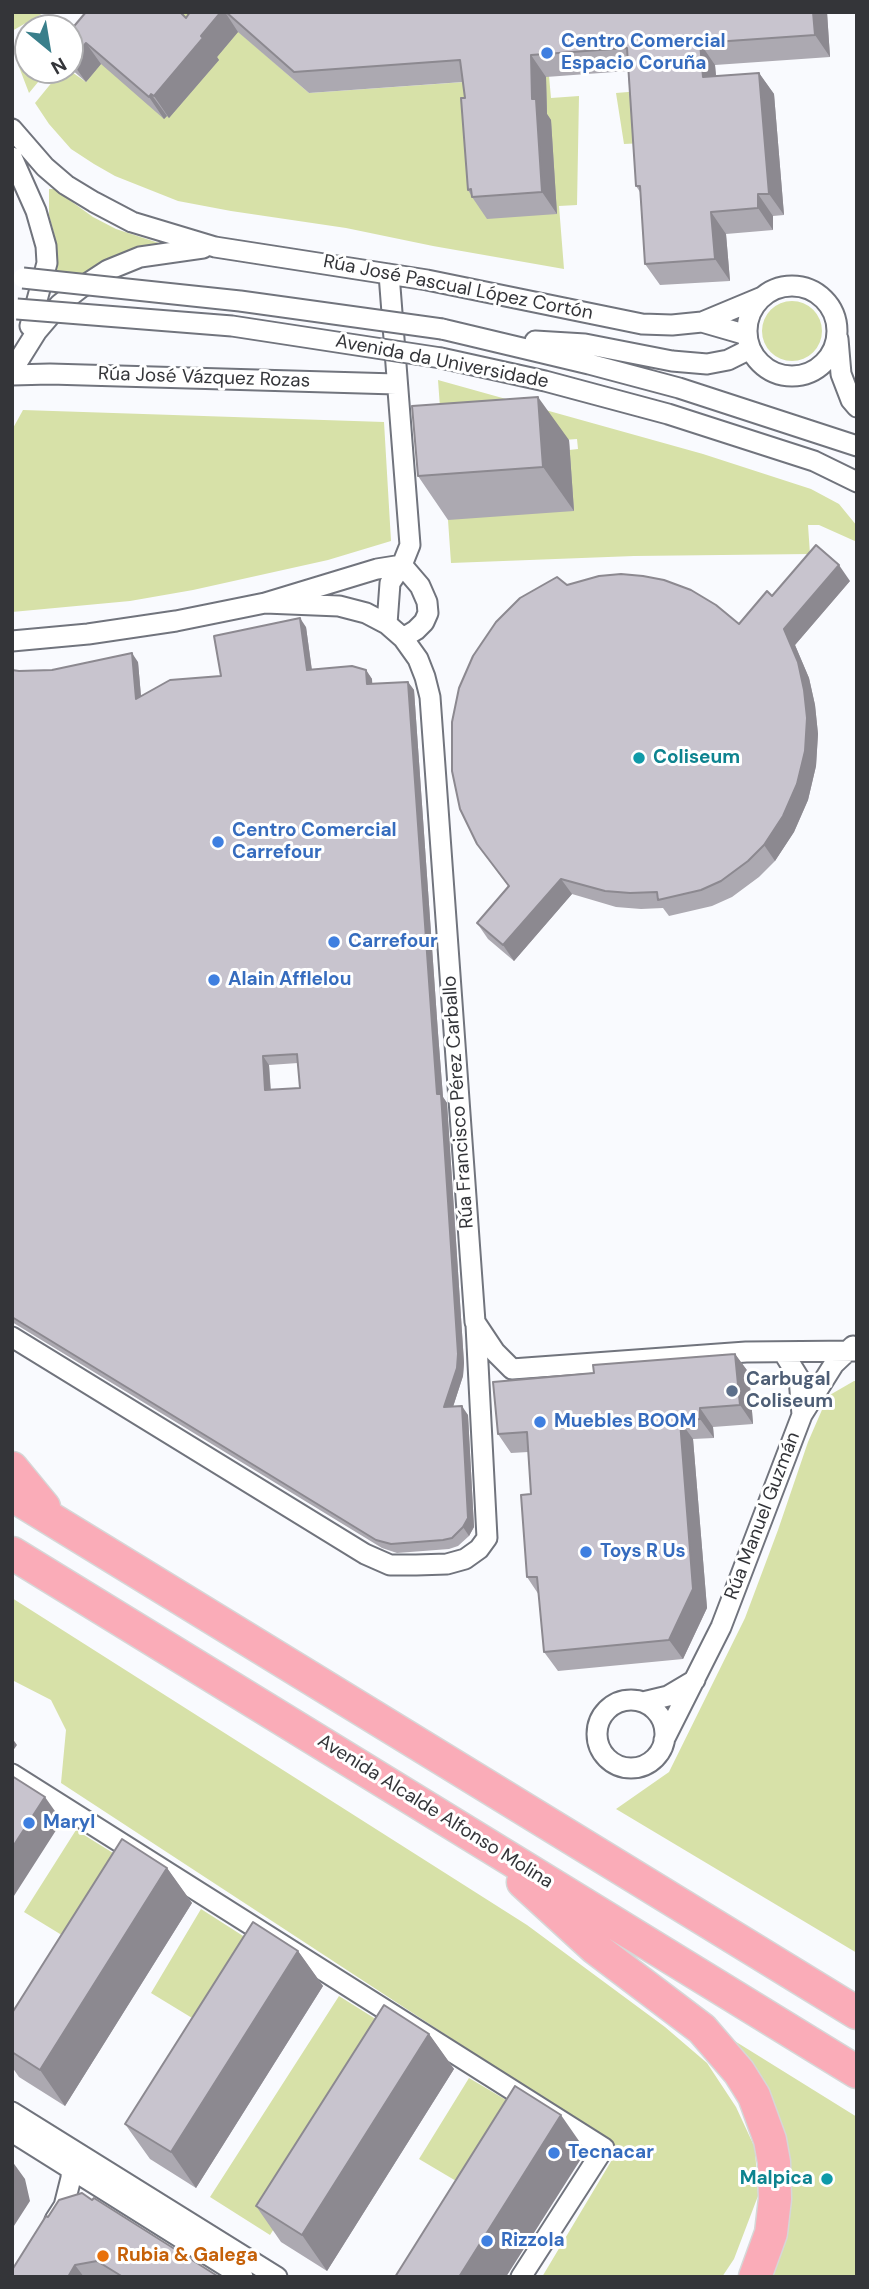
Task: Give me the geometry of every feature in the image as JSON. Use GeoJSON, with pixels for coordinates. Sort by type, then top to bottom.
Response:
{"type":"FeatureCollection","features":[{"type":"Feature","properties":{"kind":"highway"},"geometry":{"type":"LineString","coordinates":[[12,1468],[56,1522]]}},
{"type":"Feature","properties":{"kind":"highway"},"geometry":{"type":"LineString","coordinates":[[12,1495],[852,2008]]}},
{"type":"Feature","properties":{"kind":"highway","name":"Avenida Alcalde Alfonso Molina"},"geometry":{"type":"LineString","coordinates":[[14,1555],[819,2048],[857,2075]]}},
{"type":"Feature","properties":{"kind":"highway"},"geometry":{"type":"LineString","coordinates":[[471,1834],[595,1948],[702,2029],[739,2071],[764,2120],[774,2162],[775,2199],[771,2233],[755,2277]]}},
{"type":"Feature","properties":{"kind":"street","name":"Rúa José Pascual López Cortón"},"geometry":{"type":"LineString","coordinates":[[12,129],[45,167],[66,185],[94,202],[132,222],[215,247],[389,274],[642,324],[702,322],[775,289],[804,287],[829,304],[836,318],[841,374],[851,400],[857,407]]}},
{"type":"Feature","properties":{"kind":"street"},"geometry":{"type":"LineString","coordinates":[[12,157],[43,228],[47,263],[31,323],[12,372]]}},
{"type":"Feature","properties":{"kind":"street","name":"Rúa José Pascual López Cortón"},"geometry":{"type":"LineString","coordinates":[[12,372],[37,331],[60,304],[108,270],[140,257],[215,247]]}},
{"type":"Feature","properties":{"kind":"street"},"geometry":{"type":"LineString","coordinates":[[387,624],[390,583],[410,545],[389,274]]}},
{"type":"Feature","properties":{"kind":"street","name":"Avenida da Universidade"},"geometry":{"type":"LineString","coordinates":[[17,277],[240,301],[442,329],[679,388],[857,446]]}},
{"type":"Feature","properties":{"kind":"street"},"geometry":{"type":"LineString","coordinates":[[748,342],[748,321],[753,308],[762,297]]}},
{"type":"Feature","properties":{"kind":"street","name":"Avenida da Universidade"},"geometry":{"type":"LineString","coordinates":[[15,309],[232,326],[441,358],[545,381],[680,417],[814,460],[857,482]]}},
{"type":"Feature","properties":{"kind":"street","name":"Rúa José Pascual López Cortón"},"geometry":{"type":"LineString","coordinates":[[702,322],[748,342],[758,362],[770,371],[785,376],[800,376],[814,371],[826,361],[834,348],[838,333]]}},
{"type":"Feature","properties":{"kind":"street","name":"Avenida da Universidade"},"geometry":{"type":"LineString","coordinates":[[489,339],[585,344],[672,361],[707,364],[728,360],[748,342]]}},
{"type":"Feature","properties":{"kind":"street","name":"Rúa José Vázquez Rozas"},"geometry":{"type":"LineString","coordinates":[[12,372],[396,384]]}},
{"type":"Feature","properties":{"kind":"street"},"geometry":{"type":"LineString","coordinates":[[401,565],[420,586],[427,602],[428,613],[424,622],[403,638]]}},
{"type":"Feature","properties":{"kind":"street","name":"Rúa Francisco Pérez Carballo"},"geometry":{"type":"LineString","coordinates":[[12,641],[88,634],[176,621],[265,603],[377,569],[401,565]]}},
{"type":"Feature","properties":{"kind":"street","name":"Rúa Francisco Pérez Carballo"},"geometry":{"type":"LineString","coordinates":[[12,1337],[365,1554],[390,1565],[447,1564],[465,1559],[488,1538],[430,697],[418,659],[403,638],[387,624],[366,613],[339,606],[265,603]]}},
{"type":"Feature","properties":{"kind":"street","name":"Rúa Francisco Pérez Carballo"},"geometry":{"type":"LineString","coordinates":[[475,1322],[495,1352],[503,1380]]}},
{"type":"Feature","properties":{"kind":"street"},"geometry":{"type":"LineString","coordinates":[[481,1407],[503,1380],[783,1352],[853,1349]]}},
{"type":"Feature","properties":{"kind":"street"},"geometry":{"type":"LineString","coordinates":[[802,1415],[834,1364],[853,1349]]}},
{"type":"Feature","properties":{"kind":"street","name":"Rúa Manuel Guzmán"},"geometry":{"type":"LineString","coordinates":[[696,1680],[668,1696],[643,1702],[622,1701],[604,1713],[597,1731],[602,1751],[617,1765],[637,1767],[654,1758],[661,1750],[664,1740],[696,1680],[721,1627],[802,1415],[799,1378],[783,1352]]}},
{"type":"Feature","properties":{"kind":"street"},"geometry":{"type":"LineString","coordinates":[[643,1702],[658,1713],[664,1740]]}},
{"type":"Feature","properties":{"kind":"street"},"geometry":{"type":"LineString","coordinates":[[12,1774],[604,2148],[521,2277]]}},
{"type":"Feature","properties":{"kind":"street"},"geometry":{"type":"LineString","coordinates":[[12,2112],[114,2196],[243,2277]]}},
{"type":"Feature","properties":{"kind":"street"},"geometry":{"type":"LineString","coordinates":[[12,2132],[72,2159],[276,2277]]}},
{"type":"Feature","properties":{"kind":"street"},"geometry":{"type":"LineString","coordinates":[[41,2241],[64,2206],[72,2159]]}},
{"type":"Feature","properties":{"kind":"street"},"geometry":{"type":"LineString","coordinates":[[64,2206],[95,2196],[114,2196]]}},
{"type":"Feature","properties":{"kind":"green space"},"geometry":{"type":"Polygon","coordinates":[[[12,12],[45,12],[14,14],[12,31],[12,12]]]}},
{"type":"Feature","properties":{"kind":"green space"},"geometry":{"type":"Polygon","coordinates":[[[137,12],[216,12],[309,93],[549,76],[551,98],[579,96],[577,205],[559,206],[564,269],[346,228],[178,201],[115,176],[71,149],[35,103],[51,84],[86,82],[137,12]]]}},
{"type":"Feature","properties":{"kind":"green space"},"geometry":{"type":"Polygon","coordinates":[[[26,84],[36,84],[29,93],[26,84]]]}},
{"type":"Feature","properties":{"kind":"green space"},"geometry":{"type":"Polygon","coordinates":[[[640,91],[645,143],[624,144],[616,93],[640,91]]]}},
{"type":"Feature","properties":{"kind":"green space"},"geometry":{"type":"Polygon","coordinates":[[[49,189],[54,189],[93,217],[116,229],[162,244],[139,252],[54,297],[58,262],[49,215],[49,189]]]}},
{"type":"Feature","properties":{"kind":"green space"},"geometry":{"type":"Polygon","coordinates":[[[792,301],[804,303],[817,314],[822,331],[820,343],[809,356],[792,361],[780,359],[767,348],[762,331],[764,319],[775,306],[792,301]]]}},
{"type":"Feature","properties":{"kind":"green space"},"geometry":{"type":"Polygon","coordinates":[[[438,380],[703,454],[811,489],[839,504],[857,526],[857,542],[819,525],[808,525],[810,554],[634,556],[451,563],[448,520],[569,450],[578,449],[577,439],[443,449],[438,380]]]}},
{"type":"Feature","properties":{"kind":"green space"},"geometry":{"type":"Polygon","coordinates":[[[23,410],[384,422],[391,541],[328,560],[193,590],[130,601],[12,612],[12,430],[23,410]]]}},
{"type":"Feature","properties":{"kind":"green space"},"geometry":{"type":"Polygon","coordinates":[[[857,1381],[857,1953],[616,1809],[669,1772],[745,1618],[808,1442],[828,1396],[857,1381]]]}},
{"type":"Feature","properties":{"kind":"green space"},"geometry":{"type":"Polygon","coordinates":[[[12,1598],[527,1925],[665,2027],[707,2063],[736,2107],[755,2148],[758,2196],[734,2259],[722,2277],[542,2277],[619,2148],[61,1783],[66,1730],[51,1700],[12,1680],[12,1598]]]}},
{"type":"Feature","properties":{"kind":"green space"},"geometry":{"type":"Polygon","coordinates":[[[76,1830],[134,1866],[83,1948],[24,1912],[76,1830]]]}},
{"type":"Feature","properties":{"kind":"green space"},"geometry":{"type":"Polygon","coordinates":[[[201,1909],[265,1950],[197,2021],[151,1993],[201,1909]]]}},
{"type":"Feature","properties":{"kind":"green space"},"geometry":{"type":"Polygon","coordinates":[[[339,1996],[398,2033],[270,2235],[210,2197],[339,1996]]]}},
{"type":"Feature","properties":{"kind":"green space"},"geometry":{"type":"Polygon","coordinates":[[[725,2035],[857,2117],[857,2277],[774,2277],[770,2273],[785,2212],[725,2035]]]}},
{"type":"Feature","properties":{"kind":"green space"},"geometry":{"type":"Polygon","coordinates":[[[469,2078],[523,2110],[473,2191],[419,2159],[469,2078]]]}},
{"type":"Feature","properties":{"kind":"building"},"geometry":{"type":"Polygon","coordinates":[[[86,12],[180,12],[186,18],[190,12],[221,12],[201,36],[203,38],[154,96],[151,94],[149,97],[86,43],[84,45],[86,12]]]}},
{"type":"Feature","properties":{"kind":"building"},"geometry":{"type":"Polygon","coordinates":[[[226,12],[813,12],[815,35],[700,43],[703,77],[759,73],[769,194],[758,194],[758,208],[711,212],[715,259],[645,264],[640,186],[636,186],[627,48],[531,55],[532,99],[536,99],[542,192],[472,197],[471,189],[468,190],[461,98],[465,98],[460,60],[294,72],[226,12]]]}},
{"type":"Feature","properties":{"kind":"building"},"geometry":{"type":"Polygon","coordinates":[[[538,397],[543,467],[418,476],[412,406],[538,397]]]}},
{"type":"Feature","properties":{"kind":"building","name":"Coliseum"},"geometry":{"type":"Polygon","coordinates":[[[816,545],[839,565],[784,629],[798,662],[804,690],[807,718],[805,751],[797,784],[783,816],[764,845],[721,881],[701,890],[658,900],[657,892],[605,891],[561,879],[503,945],[477,923],[509,886],[477,844],[460,809],[452,771],[452,722],[459,688],[473,656],[496,622],[520,598],[557,577],[567,585],[599,576],[621,574],[664,580],[691,590],[716,605],[739,624],[767,591],[772,596],[816,545]]]}},
{"type":"Feature","properties":{"kind":"building"},"geometry":{"type":"Polygon","coordinates":[[[300,618],[307,670],[352,666],[366,670],[367,684],[408,682],[437,1094],[441,1094],[458,1354],[457,1368],[444,1407],[462,1406],[468,1518],[452,1538],[391,1544],[376,1540],[12,1317],[12,670],[52,670],[132,653],[136,699],[170,680],[221,676],[214,636],[300,618]],[[297,1054],[263,1056],[265,1090],[300,1088],[297,1054]]]}},
{"type":"Feature","properties":{"kind":"building"},"geometry":{"type":"Polygon","coordinates":[[[735,1354],[740,1405],[700,1408],[700,1419],[680,1421],[693,1589],[669,1640],[544,1652],[537,1577],[527,1577],[521,1495],[531,1494],[527,1432],[498,1434],[493,1382],[594,1373],[593,1365],[735,1354]]]}},
{"type":"Feature","properties":{"kind":"building"},"geometry":{"type":"Polygon","coordinates":[[[12,1776],[45,1797],[12,1848],[12,1776]]]}},
{"type":"Feature","properties":{"kind":"building"},"geometry":{"type":"Polygon","coordinates":[[[122,1839],[167,1868],[40,2070],[12,2052],[12,2013],[122,1839]]]}},
{"type":"Feature","properties":{"kind":"building"},"geometry":{"type":"Polygon","coordinates":[[[253,1922],[298,1951],[171,2152],[125,2124],[253,1922]]]}},
{"type":"Feature","properties":{"kind":"building"},"geometry":{"type":"Polygon","coordinates":[[[384,2005],[429,2034],[302,2235],[256,2206],[384,2005]]]}},
{"type":"Feature","properties":{"kind":"building"},"geometry":{"type":"Polygon","coordinates":[[[515,2086],[561,2115],[459,2277],[395,2277],[515,2086]]]}},
{"type":"Feature","properties":{"kind":"building"},"geometry":{"type":"Polygon","coordinates":[[[82,2193],[219,2277],[123,2277],[97,2261],[75,2265],[68,2277],[12,2277],[12,2270],[59,2200],[82,2193]]]}},
{"type":"Feature","properties":{"kind":"place","name":"Centro Comercial Espacio Coruña"},"geometry":{"type":"Point","coordinates":[547,53]}},
{"type":"Feature","properties":{"kind":"place","name":"Coliseum"},"geometry":{"type":"Point","coordinates":[639,758]}},
{"type":"Feature","properties":{"kind":"place","name":"Centro Comercial Carrefour"},"geometry":{"type":"Point","coordinates":[218,842]}},
{"type":"Feature","properties":{"kind":"place","name":"Carrefour"},"geometry":{"type":"Point","coordinates":[334,942]}},
{"type":"Feature","properties":{"kind":"place","name":"Alain Afflelou"},"geometry":{"type":"Point","coordinates":[214,980]}},
{"type":"Feature","properties":{"kind":"place","name":"Carbugal Coliseum"},"geometry":{"type":"Point","coordinates":[732,1391]}},
{"type":"Feature","properties":{"kind":"place","name":"Muebles BOOM"},"geometry":{"type":"Point","coordinates":[540,1422]}},
{"type":"Feature","properties":{"kind":"place","name":"Toys R Us"},"geometry":{"type":"Point","coordinates":[586,1552]}},
{"type":"Feature","properties":{"kind":"place","name":"Maryl"},"geometry":{"type":"Point","coordinates":[29,1823]}},
{"type":"Feature","properties":{"kind":"place","name":"Tecnacar"},"geometry":{"type":"Point","coordinates":[554,2153]}},
{"type":"Feature","properties":{"kind":"place","name":"Malpica"},"geometry":{"type":"Point","coordinates":[827,2179]}},
{"type":"Feature","properties":{"kind":"place","name":"Rizzola"},"geometry":{"type":"Point","coordinates":[487,2241]}},
{"type":"Feature","properties":{"kind":"place","name":"Rubia & Galega"},"geometry":{"type":"Point","coordinates":[103,2256]}}]}
